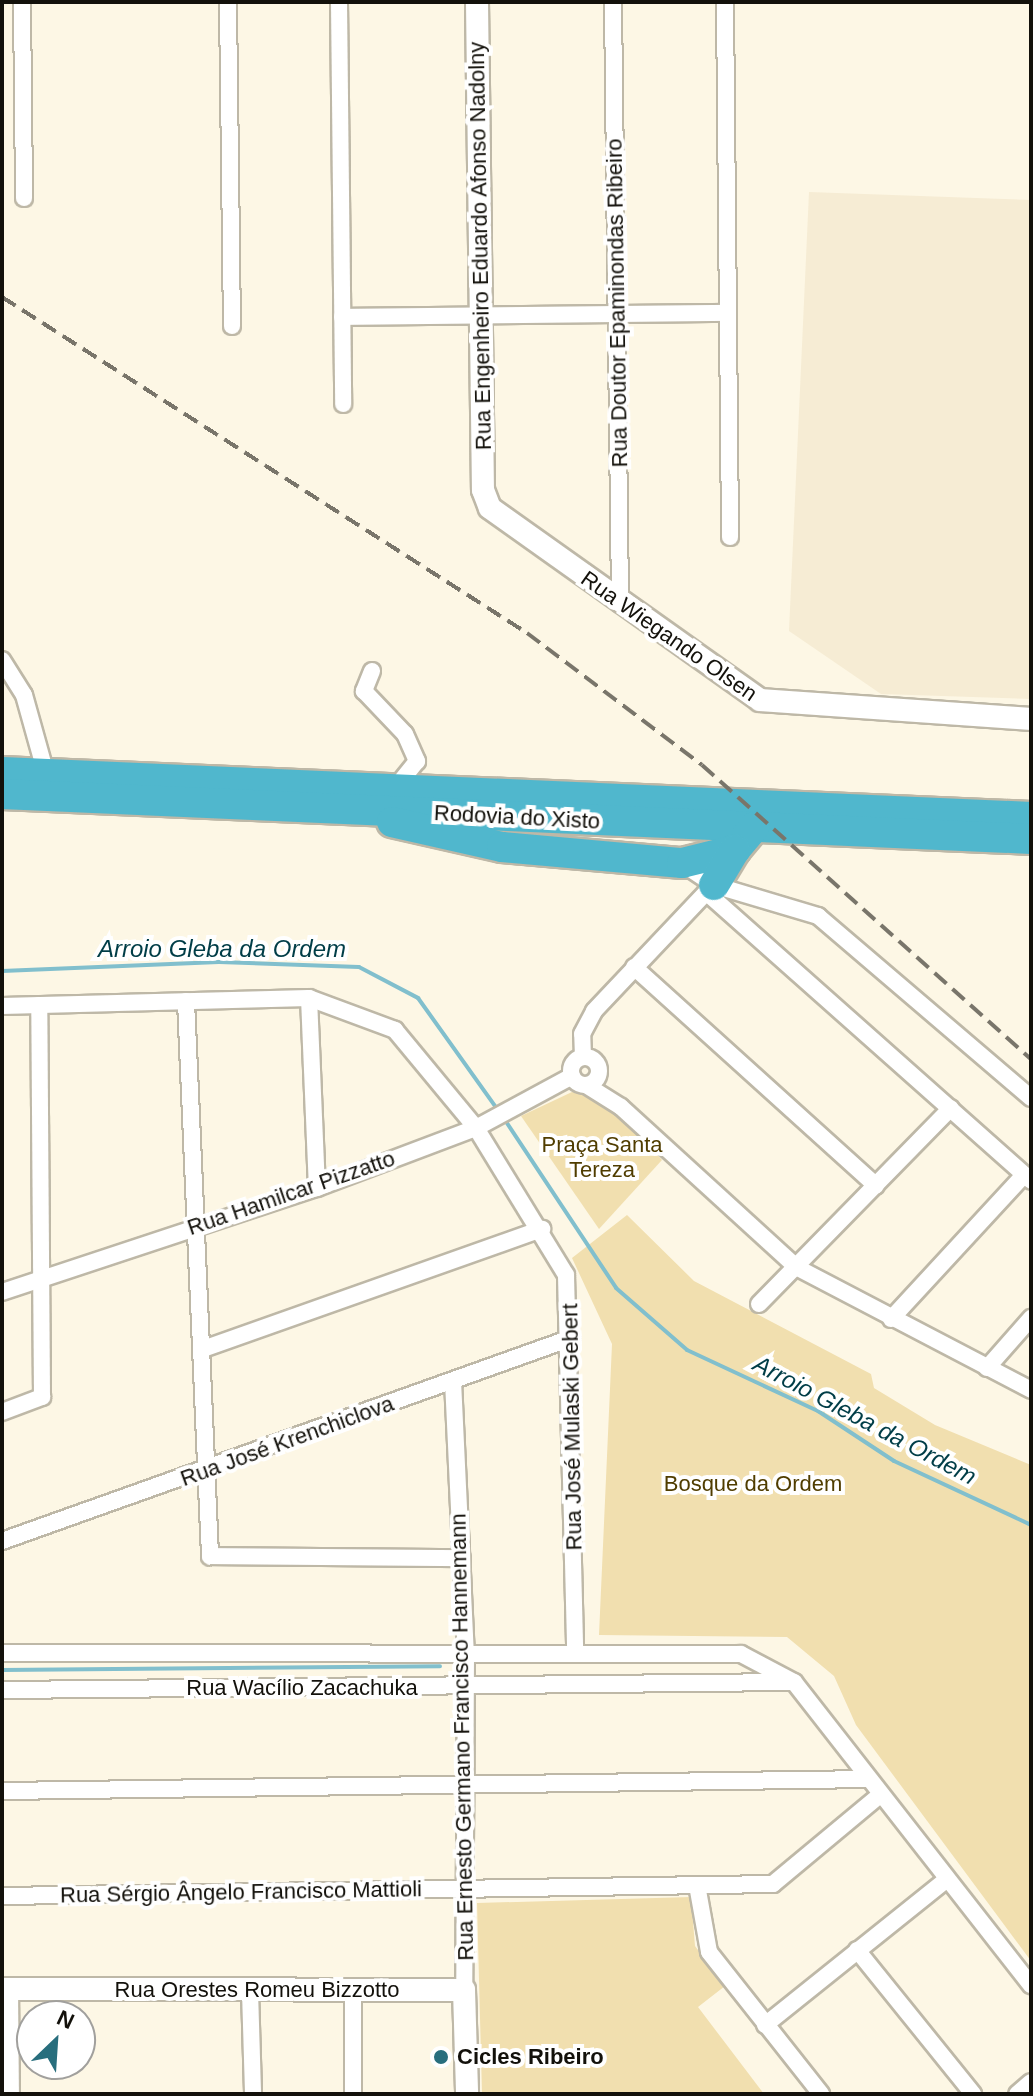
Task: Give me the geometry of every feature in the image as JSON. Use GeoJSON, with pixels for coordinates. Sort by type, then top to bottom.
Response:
{"type":"FeatureCollection","features":[{"type":"Feature","properties":{"kind":"highway","name":"Rodovia do Xisto"},"geometry":{"type":"LineString","coordinates":[[2,772],[1031,817]]}},
{"type":"Feature","properties":{"kind":"highway","name":"Rodovia do Xisto"},"geometry":{"type":"LineString","coordinates":[[2,794],[1031,839]]}},
{"type":"Feature","properties":{"kind":"highway"},"geometry":{"type":"LineString","coordinates":[[939,813],[1031,802]]}},
{"type":"Feature","properties":{"kind":"highway"},"geometry":{"type":"LineString","coordinates":[[352,809],[502,847],[682,863],[735,850]]}},
{"type":"Feature","properties":{"kind":"highway"},"geometry":{"type":"LineString","coordinates":[[710,888],[754,827]]}},
{"type":"Feature","properties":{"kind":"highway"},"geometry":{"type":"LineString","coordinates":[[1000,838],[1031,847]]}},
{"type":"Feature","properties":{"kind":"street"},"geometry":{"type":"LineString","coordinates":[[22,2],[24,198]]}},
{"type":"Feature","properties":{"kind":"street"},"geometry":{"type":"LineString","coordinates":[[228,2],[232,326]]}},
{"type":"Feature","properties":{"kind":"street"},"geometry":{"type":"LineString","coordinates":[[339,2],[343,404]]}},
{"type":"Feature","properties":{"kind":"street","name":"Rua Engenheiro Eduardo Afonso Nadolny"},"geometry":{"type":"LineString","coordinates":[[477,2],[483,490]]}},
{"type":"Feature","properties":{"kind":"street","name":"Rua Doutor Epaminondas Ribeiro"},"geometry":{"type":"LineString","coordinates":[[613,2],[620,604]]}},
{"type":"Feature","properties":{"kind":"street"},"geometry":{"type":"LineString","coordinates":[[725,2],[730,537]]}},
{"type":"Feature","properties":{"kind":"street"},"geometry":{"type":"LineString","coordinates":[[342,317],[728,313]]}},
{"type":"Feature","properties":{"kind":"street","name":"Rua Wiegando Olsen"},"geometry":{"type":"LineString","coordinates":[[483,490],[497,515],[620,604],[773,705],[1031,719]]}},
{"type":"Feature","properties":{"kind":"street"},"geometry":{"type":"LineString","coordinates":[[2,660],[24,695],[46,774]]}},
{"type":"Feature","properties":{"kind":"street"},"geometry":{"type":"LineString","coordinates":[[372,671],[364,691],[405,734],[417,761],[394,789]]}},
{"type":"Feature","properties":{"kind":"street"},"geometry":{"type":"LineString","coordinates":[[682,863],[1028,1178],[891,1319]]}},
{"type":"Feature","properties":{"kind":"street"},"geometry":{"type":"LineString","coordinates":[[579,1080],[587,1022],[634,967],[710,888]]}},
{"type":"Feature","properties":{"kind":"street"},"geometry":{"type":"LineString","coordinates":[[710,888],[818,916],[1031,1098]]}},
{"type":"Feature","properties":{"kind":"street"},"geometry":{"type":"LineString","coordinates":[[634,967],[876,1186]]}},
{"type":"Feature","properties":{"kind":"street"},"geometry":{"type":"LineString","coordinates":[[309,998],[317,1188]]}},
{"type":"Feature","properties":{"kind":"street","name":"Rua José Mulaski Gebert"},"geometry":{"type":"LineString","coordinates":[[2,1006],[309,998],[395,1030],[479,1126],[542,1229],[566,1275],[571,1338],[575,1654]]}},
{"type":"Feature","properties":{"kind":"street"},"geometry":{"type":"LineString","coordinates":[[186,1001],[199,1225],[210,1556],[462,1558]]}},
{"type":"Feature","properties":{"kind":"street"},"geometry":{"type":"LineString","coordinates":[[2,1412],[42,1397],[39,1005]]}},
{"type":"Feature","properties":{"kind":"street"},"geometry":{"type":"LineString","coordinates":[[583,1057],[598,1067],[621,1107]]}},
{"type":"Feature","properties":{"kind":"street"},"geometry":{"type":"LineString","coordinates":[[579,1080],[598,1067]]}},
{"type":"Feature","properties":{"kind":"street"},"geometry":{"type":"LineString","coordinates":[[579,1080],[621,1107],[796,1267],[1031,1390]]}},
{"type":"Feature","properties":{"kind":"street","name":"Rua Hamilcar Pizzatto"},"geometry":{"type":"LineString","coordinates":[[2,1292],[317,1188],[479,1126],[579,1080]]}},
{"type":"Feature","properties":{"kind":"street"},"geometry":{"type":"LineString","coordinates":[[759,1304],[951,1108]]}},
{"type":"Feature","properties":{"kind":"street"},"geometry":{"type":"LineString","coordinates":[[203,1349],[542,1229]]}},
{"type":"Feature","properties":{"kind":"street"},"geometry":{"type":"LineString","coordinates":[[987,1368],[1031,1318]]}},
{"type":"Feature","properties":{"kind":"street","name":"Rua José Krenchiclova"},"geometry":{"type":"LineString","coordinates":[[2,1541],[571,1338]]}},
{"type":"Feature","properties":{"kind":"street","name":"Rua Ernesto Germano Francisco Hannemann"},"geometry":{"type":"LineString","coordinates":[[453,1381],[466,1655],[462,1782],[467,2094]]}},
{"type":"Feature","properties":{"kind":"street","name":"Rua Wacílio Zacachuka"},"geometry":{"type":"LineString","coordinates":[[2,1653],[741,1654],[794,1682]]}},
{"type":"Feature","properties":{"kind":"street"},"geometry":{"type":"LineString","coordinates":[[794,1682],[1031,1985]]}},
{"type":"Feature","properties":{"kind":"street","name":"Rua Wacílio Zacachuka"},"geometry":{"type":"LineString","coordinates":[[2,1690],[794,1682]]}},
{"type":"Feature","properties":{"kind":"street"},"geometry":{"type":"LineString","coordinates":[[2,1791],[462,1782],[867,1779]]}},
{"type":"Feature","properties":{"kind":"street","name":"Rua Sérgio Ângelo Francisco Mattioli"},"geometry":{"type":"LineString","coordinates":[[2,1896],[773,1884],[880,1795]]}},
{"type":"Feature","properties":{"kind":"street"},"geometry":{"type":"LineString","coordinates":[[765,2025],[947,1879]]}},
{"type":"Feature","properties":{"kind":"street"},"geometry":{"type":"LineString","coordinates":[[697,1885],[709,1952],[821,2094]]}},
{"type":"Feature","properties":{"kind":"street"},"geometry":{"type":"LineString","coordinates":[[857,1950],[973,2094]]}},
{"type":"Feature","properties":{"kind":"street"},"geometry":{"type":"LineString","coordinates":[[6,1989],[11,2094]]}},
{"type":"Feature","properties":{"kind":"street","name":"Rua Orestes Romeu Bizzotto"},"geometry":{"type":"LineString","coordinates":[[6,1989],[464,1990]]}},
{"type":"Feature","properties":{"kind":"street"},"geometry":{"type":"LineString","coordinates":[[250,1991],[253,2094]]}},
{"type":"Feature","properties":{"kind":"street"},"geometry":{"type":"LineString","coordinates":[[353,1991],[353,2094]]}},
{"type":"Feature","properties":{"kind":"street"},"geometry":{"type":"LineString","coordinates":[[1017,2094],[1031,2082]]}},
{"type":"Feature","properties":{"kind":"shaded area"},"geometry":{"type":"Polygon","coordinates":[[[809,192],[1031,200],[1031,699],[881,694],[789,631],[809,192]]]}},
{"type":"Feature","properties":{"kind":"green space","name":"Praça Santa Tereza"},"geometry":{"type":"Polygon","coordinates":[[[572,1092],[589,1094],[627,1121],[662,1160],[599,1229],[521,1116],[572,1092]]]}},
{"type":"Feature","properties":{"kind":"green space","name":"Bosque da Ordem"},"geometry":{"type":"Polygon","coordinates":[[[627,1215],[694,1281],[871,1374],[874,1388],[935,1425],[1031,1465],[1031,1961],[856,1725],[834,1676],[787,1637],[599,1635],[612,1344],[572,1258],[627,1215]]]}},
{"type":"Feature","properties":{"kind":"green space"},"geometry":{"type":"Polygon","coordinates":[[[691,1897],[695,1946],[725,1986],[698,2007],[764,2094],[482,2094],[477,1903],[691,1897]]]}},
{"type":"Feature","properties":{"kind":"waterway","name":"Arroio Gleba da Ordem"},"geometry":{"type":"LineString","coordinates":[[2,971],[219,962],[359,967],[418,998],[498,1110]]}},
{"type":"Feature","properties":{"kind":"waterway","name":"Arroio Gleba da Ordem"},"geometry":{"type":"LineString","coordinates":[[503,1117],[616,1288],[687,1350],[818,1411],[894,1461],[1031,1525]]}},
{"type":"Feature","properties":{"kind":"waterway"},"geometry":{"type":"LineString","coordinates":[[2,1670],[440,1666]]}},
{"type":"Feature","properties":{"kind":"railway"},"geometry":{"type":"LineString","coordinates":[[2,297],[527,633],[702,765],[1031,1059]]}},
{"type":"Feature","properties":{"kind":"place","name":"Cicles Ribeiro"},"geometry":{"type":"Point","coordinates":[441,2057]}}]}
